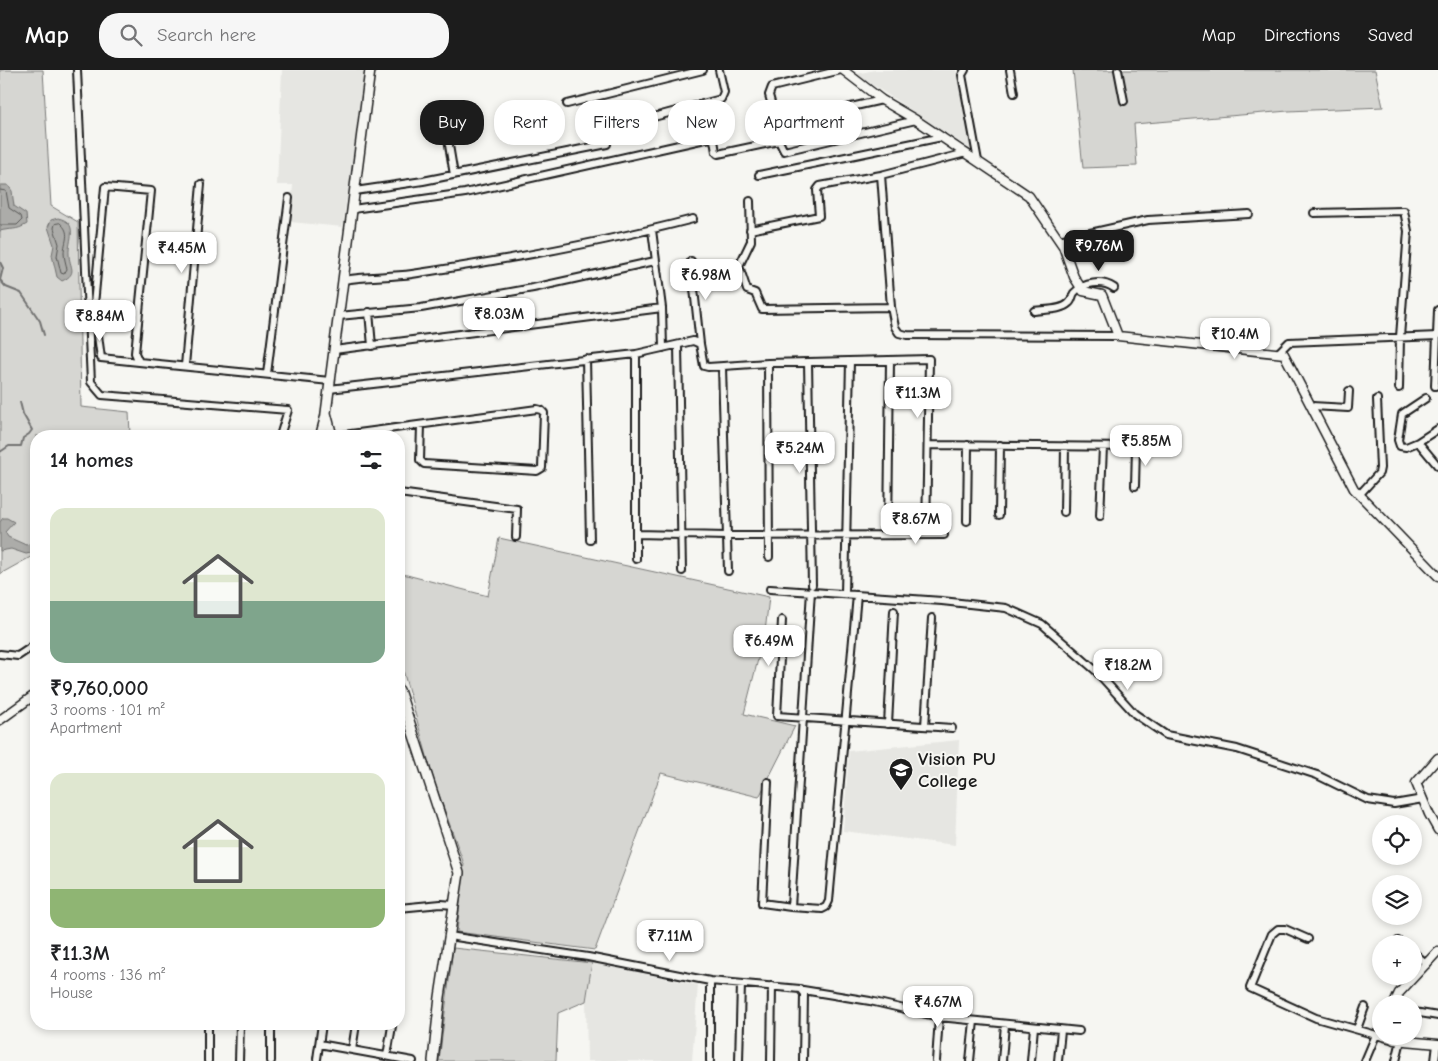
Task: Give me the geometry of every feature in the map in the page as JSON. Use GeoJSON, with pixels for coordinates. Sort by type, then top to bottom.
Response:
{"type":"FeatureCollection","features":[{"type":"Feature","properties":{"kind":"main road"},"geometry":{"type":"LineString","coordinates":[[332,430],[326,413],[370,70]]}},
{"type":"Feature","properties":{"kind":"main road"},"geometry":{"type":"LineString","coordinates":[[405,708],[459,873],[432,1061]]}},
{"type":"Feature","properties":{"kind":"street"},"geometry":{"type":"LineString","coordinates":[[78,70],[91,382],[102,395],[288,410],[282,430]]}},
{"type":"Feature","properties":{"kind":"street"},"geometry":{"type":"LineString","coordinates":[[567,104],[703,70]]}},
{"type":"Feature","properties":{"kind":"street"},"geometry":{"type":"LineString","coordinates":[[658,116],[721,99],[724,92],[719,70]]}},
{"type":"Feature","properties":{"kind":"street"},"geometry":{"type":"LineString","coordinates":[[770,100],[769,95],[772,87],[842,70],[882,100],[916,120],[1030,196],[1063,246],[1074,277],[1083,291],[1102,295],[1118,336]]}},
{"type":"Feature","properties":{"kind":"street"},"geometry":{"type":"LineString","coordinates":[[965,70],[962,75],[978,161]]}},
{"type":"Feature","properties":{"kind":"street"},"geometry":{"type":"LineString","coordinates":[[1010,70],[1014,93]]}},
{"type":"Feature","properties":{"kind":"street"},"geometry":{"type":"LineString","coordinates":[[1118,70],[1124,101]]}},
{"type":"Feature","properties":{"kind":"street"},"geometry":{"type":"LineString","coordinates":[[862,105],[882,100]]}},
{"type":"Feature","properties":{"kind":"street"},"geometry":{"type":"LineString","coordinates":[[352,209],[465,192],[710,138],[714,140],[718,154],[780,141],[784,151],[916,120]]}},
{"type":"Feature","properties":{"kind":"street"},"geometry":{"type":"LineString","coordinates":[[759,175],[942,137]]}},
{"type":"Feature","properties":{"kind":"street"},"geometry":{"type":"LineString","coordinates":[[449,145],[454,175]]}},
{"type":"Feature","properties":{"kind":"street"},"geometry":{"type":"LineString","coordinates":[[355,191],[454,175],[602,145]]}},
{"type":"Feature","properties":{"kind":"street"},"geometry":{"type":"LineString","coordinates":[[750,230],[819,216],[818,190],[820,186],[881,175],[966,153]]}},
{"type":"Feature","properties":{"kind":"street"},"geometry":{"type":"LineString","coordinates":[[881,175],[891,307],[895,327],[899,333],[908,335],[1118,336],[1284,354],[1354,489],[1436,571]]}},
{"type":"Feature","properties":{"kind":"street"},"geometry":{"type":"LineString","coordinates":[[185,366],[201,184]]}},
{"type":"Feature","properties":{"kind":"street"},"geometry":{"type":"LineString","coordinates":[[139,362],[135,354],[151,192],[105,187],[94,305],[101,358],[139,362],[267,374],[329,385],[636,354],[693,341],[700,344]]}},
{"type":"Feature","properties":{"kind":"street"},"geometry":{"type":"LineString","coordinates":[[267,374],[289,198]]}},
{"type":"Feature","properties":{"kind":"street"},"geometry":{"type":"LineString","coordinates":[[750,201],[750,243],[739,266],[747,290],[755,293],[762,310],[891,307]]}},
{"type":"Feature","properties":{"kind":"street"},"geometry":{"type":"LineString","coordinates":[[1314,212],[1404,211],[1408,231],[1400,337],[1399,388]]}},
{"type":"Feature","properties":{"kind":"street"},"geometry":{"type":"LineString","coordinates":[[1059,240],[1148,220],[1249,214]]}},
{"type":"Feature","properties":{"kind":"street"},"geometry":{"type":"LineString","coordinates":[[343,280],[409,274],[544,252],[652,230],[693,219]]}},
{"type":"Feature","properties":{"kind":"street"},"geometry":{"type":"LineString","coordinates":[[652,230],[662,308],[663,348]]}},
{"type":"Feature","properties":{"kind":"street"},"geometry":{"type":"LineString","coordinates":[[339,316],[421,308],[533,288],[655,261]]}},
{"type":"Feature","properties":{"kind":"street"},"geometry":{"type":"LineString","coordinates":[[690,261],[704,366],[929,360],[926,535]]}},
{"type":"Feature","properties":{"kind":"street"},"geometry":{"type":"LineString","coordinates":[[1034,310],[1061,308],[1069,303],[1073,294],[1081,287],[1103,283],[1114,288]]}},
{"type":"Feature","properties":{"kind":"street"},"geometry":{"type":"LineString","coordinates":[[334,350],[662,308]]}},
{"type":"Feature","properties":{"kind":"street"},"geometry":{"type":"LineString","coordinates":[[1435,386],[1438,310]]}},
{"type":"Feature","properties":{"kind":"street"},"geometry":{"type":"LineString","coordinates":[[369,312],[372,346]]}},
{"type":"Feature","properties":{"kind":"street"},"geometry":{"type":"LineString","coordinates":[[1278,354],[1289,342],[1437,336]]}},
{"type":"Feature","properties":{"kind":"street"},"geometry":{"type":"LineString","coordinates":[[678,345],[682,571]]}},
{"type":"Feature","properties":{"kind":"street"},"geometry":{"type":"LineString","coordinates":[[636,354],[636,559]]}},
{"type":"Feature","properties":{"kind":"street"},"geometry":{"type":"LineString","coordinates":[[586,359],[590,540]]}},
{"type":"Feature","properties":{"kind":"street"},"geometry":{"type":"LineString","coordinates":[[888,535],[890,360]]}},
{"type":"Feature","properties":{"kind":"street"},"geometry":{"type":"LineString","coordinates":[[845,594],[850,361]]}},
{"type":"Feature","properties":{"kind":"street"},"geometry":{"type":"LineString","coordinates":[[792,907],[811,588],[812,536],[808,362]]}},
{"type":"Feature","properties":{"kind":"street"},"geometry":{"type":"LineString","coordinates":[[768,363],[769,558]]}},
{"type":"Feature","properties":{"kind":"street"},"geometry":{"type":"LineString","coordinates":[[722,367],[728,571]]}},
{"type":"Feature","properties":{"kind":"street"},"geometry":{"type":"LineString","coordinates":[[1312,406],[1348,408],[1349,391]]}},
{"type":"Feature","properties":{"kind":"street"},"geometry":{"type":"LineString","coordinates":[[1426,398],[1402,414],[1398,440],[1400,446],[1406,447],[1418,442],[1438,429]]}},
{"type":"Feature","properties":{"kind":"street"},"geometry":{"type":"LineString","coordinates":[[1360,494],[1380,468],[1377,399]]}},
{"type":"Feature","properties":{"kind":"street"},"geometry":{"type":"LineString","coordinates":[[381,430],[537,409],[544,413],[542,468],[537,471],[424,464],[420,460],[421,425]]}},
{"type":"Feature","properties":{"kind":"street"},"geometry":{"type":"LineString","coordinates":[[322,430],[326,413]]}},
{"type":"Feature","properties":{"kind":"street"},"geometry":{"type":"LineString","coordinates":[[1418,442],[1438,466]]}},
{"type":"Feature","properties":{"kind":"street"},"geometry":{"type":"LineString","coordinates":[[928,444],[1136,447],[1134,486]]}},
{"type":"Feature","properties":{"kind":"street"},"geometry":{"type":"LineString","coordinates":[[967,521],[968,445]]}},
{"type":"Feature","properties":{"kind":"street"},"geometry":{"type":"LineString","coordinates":[[999,515],[1000,446]]}},
{"type":"Feature","properties":{"kind":"street"},"geometry":{"type":"LineString","coordinates":[[1064,512],[1065,446]]}},
{"type":"Feature","properties":{"kind":"street"},"geometry":{"type":"LineString","coordinates":[[1100,516],[1103,447]]}},
{"type":"Feature","properties":{"kind":"street"},"geometry":{"type":"LineString","coordinates":[[405,493],[517,509],[516,536]]}},
{"type":"Feature","properties":{"kind":"street"},"geometry":{"type":"LineString","coordinates":[[636,534],[727,536],[944,535]]}},
{"type":"Feature","properties":{"kind":"street"},"geometry":{"type":"LineString","coordinates":[[770,588],[811,588],[845,594],[1006,608],[1042,624],[1094,670],[1135,714],[1166,735],[1237,748],[1317,776],[1368,800],[1394,804],[1422,800]]}},
{"type":"Feature","properties":{"kind":"street"},"geometry":{"type":"LineString","coordinates":[[768,782],[762,903],[822,909],[826,907],[829,901],[857,595]]}},
{"type":"Feature","properties":{"kind":"street"},"geometry":{"type":"LineString","coordinates":[[888,724],[894,611]]}},
{"type":"Feature","properties":{"kind":"street"},"geometry":{"type":"LineString","coordinates":[[924,726],[932,618]]}},
{"type":"Feature","properties":{"kind":"street"},"geometry":{"type":"LineString","coordinates":[[782,620],[777,716],[952,728]]}},
{"type":"Feature","properties":{"kind":"street"},"geometry":{"type":"LineString","coordinates":[[0,654],[18,656],[30,648]]}},
{"type":"Feature","properties":{"kind":"street"},"geometry":{"type":"LineString","coordinates":[[0,720],[30,698]]}},
{"type":"Feature","properties":{"kind":"street"},"geometry":{"type":"LineString","coordinates":[[1438,758],[1416,783],[1422,800],[1438,830]]}},
{"type":"Feature","properties":{"kind":"street"},"geometry":{"type":"LineString","coordinates":[[405,907],[441,904],[454,905]]}},
{"type":"Feature","properties":{"kind":"street"},"geometry":{"type":"LineString","coordinates":[[1308,939],[1278,928],[1272,934],[1250,988],[1316,1018],[1372,1034]]}},
{"type":"Feature","properties":{"kind":"street"},"geometry":{"type":"LineString","coordinates":[[449,936],[588,957],[710,981],[772,986],[870,1001],[939,1017],[1079,1031]]}},
{"type":"Feature","properties":{"kind":"street"},"geometry":{"type":"LineString","coordinates":[[1398,995],[1438,951]]}},
{"type":"Feature","properties":{"kind":"street"},"geometry":{"type":"LineString","coordinates":[[1422,960],[1427,964]]}},
{"type":"Feature","properties":{"kind":"street"},"geometry":{"type":"LineString","coordinates":[[710,981],[710,1061]]}},
{"type":"Feature","properties":{"kind":"street"},"geometry":{"type":"LineString","coordinates":[[739,1061],[741,984]]}},
{"type":"Feature","properties":{"kind":"street"},"geometry":{"type":"LineString","coordinates":[[771,1061],[772,986]]}},
{"type":"Feature","properties":{"kind":"street"},"geometry":{"type":"LineString","coordinates":[[803,990],[803,1061]]}},
{"type":"Feature","properties":{"kind":"street"},"geometry":{"type":"LineString","coordinates":[[1357,1029],[1365,1007]]}},
{"type":"Feature","properties":{"kind":"street"},"geometry":{"type":"LineString","coordinates":[[1422,1013],[1438,1016]]}},
{"type":"Feature","properties":{"kind":"street"},"geometry":{"type":"LineString","coordinates":[[936,1061],[939,1017]]}},
{"type":"Feature","properties":{"kind":"street"},"geometry":{"type":"LineString","coordinates":[[970,1061],[974,1021]]}},
{"type":"Feature","properties":{"kind":"street"},"geometry":{"type":"LineString","coordinates":[[1002,1061],[1005,1024]]}},
{"type":"Feature","properties":{"kind":"street"},"geometry":{"type":"LineString","coordinates":[[1030,1061],[1034,1027]]}},
{"type":"Feature","properties":{"kind":"street"},"geometry":{"type":"LineString","coordinates":[[208,1030],[208,1061]]}},
{"type":"Feature","properties":{"kind":"street"},"geometry":{"type":"LineString","coordinates":[[239,1061],[240,1030]]}},
{"type":"Feature","properties":{"kind":"street"},"geometry":{"type":"LineString","coordinates":[[270,1061],[271,1030]]}},
{"type":"Feature","properties":{"kind":"street"},"geometry":{"type":"LineString","coordinates":[[317,1059],[321,1030]]}},
{"type":"Feature","properties":{"kind":"street"},"geometry":{"type":"LineString","coordinates":[[352,1050],[355,1030]]}},
{"type":"Feature","properties":{"kind":"street"},"geometry":{"type":"LineString","coordinates":[[387,1056],[391,1030]]}},
{"type":"Feature","properties":{"kind":"street"},"geometry":{"type":"LineString","coordinates":[[1058,1061],[1061,1030]]}},
{"type":"Feature","properties":{"kind":"street"},"geometry":{"type":"LineString","coordinates":[[1422,1042],[1438,1044],[1435,1061]]}},
{"type":"Feature","properties":{"kind":"street"},"geometry":{"type":"LineString","coordinates":[[319,1044],[413,1061]]}},
{"type":"Feature","properties":{"kind":"street"},"geometry":{"type":"LineString","coordinates":[[1365,1061],[1372,1044]]}},
{"type":"Feature","properties":{"kind":"street"},"geometry":{"type":"LineString","coordinates":[[1396,1045],[1396,1061]]}},
{"type":"Feature","properties":{"kind":"shaded area"},"geometry":{"type":"Polygon","coordinates":[[[0,70],[43,70],[51,206],[78,222],[81,407],[129,412],[130,430],[30,430],[30,557],[0,574],[0,70]]]}},
{"type":"Feature","properties":{"kind":"shaded area"},"geometry":{"type":"Polygon","coordinates":[[[282,70],[365,70],[343,227],[290,222],[293,185],[277,185],[282,70]]]}},
{"type":"Feature","properties":{"kind":"shaded area"},"geometry":{"type":"Polygon","coordinates":[[[875,70],[956,70],[972,150],[856,74],[875,70]]]}},
{"type":"Feature","properties":{"kind":"shaded area"},"geometry":{"type":"Polygon","coordinates":[[[1073,70],[1375,70],[1383,107],[1288,111],[1134,124],[1137,166],[1083,168],[1073,70]]]}},
{"type":"Feature","properties":{"kind":"shaded area"},"geometry":{"type":"Polygon","coordinates":[[[499,538],[769,597],[765,632],[744,714],[795,726],[759,797],[661,773],[595,950],[457,932],[464,864],[434,781],[405,677],[405,575],[488,596],[499,538]]]}},
{"type":"Feature","properties":{"kind":"shaded area","name":"Vision PU College"},"geometry":{"type":"Polygon","coordinates":[[[959,740],[955,845],[843,831],[849,751],[959,740]]]}},
{"type":"Feature","properties":{"kind":"shaded area"},"geometry":{"type":"Polygon","coordinates":[[[453,948],[592,963],[586,1001],[558,1013],[556,1061],[439,1061],[453,948]]]}},
{"type":"Feature","properties":{"kind":"shaded area"},"geometry":{"type":"Polygon","coordinates":[[[592,963],[698,985],[692,1061],[587,1061],[586,1001],[592,963]]]}},
{"type":"Feature","properties":{"kind":"water"},"geometry":{"type":"Polygon","coordinates":[[[0,185],[8,185],[12,191],[14,206],[26,214],[27,224],[0,231],[0,185]]]}},
{"type":"Feature","properties":{"kind":"water"},"geometry":{"type":"Polygon","coordinates":[[[58,218],[65,220],[71,228],[69,259],[72,272],[62,281],[57,277],[52,255],[54,245],[48,227],[51,220],[58,218]]]}},
{"type":"Feature","properties":{"kind":"water"},"geometry":{"type":"Polygon","coordinates":[[[3,518],[7,518],[14,522],[5,532],[8,537],[26,545],[30,544],[30,553],[26,554],[11,549],[0,551],[0,522],[3,518]]]}},
{"type":"Feature","properties":{"kind":"waterway"},"geometry":{"type":"LineString","coordinates":[[0,262],[3,268],[0,280],[6,287],[21,293],[40,321],[44,335]]}},
{"type":"Feature","properties":{"kind":"waterway"},"geometry":{"type":"LineString","coordinates":[[20,402],[23,414],[32,430]]}},
{"type":"Feature","properties":{"kind":"waterway"},"geometry":{"type":"LineString","coordinates":[[0,452],[9,446],[21,446],[23,438],[30,433]]}},
{"type":"Feature","properties":{"kind":"place","name":"Vision PU College"},"geometry":{"type":"Point","coordinates":[901,791]}}]}
